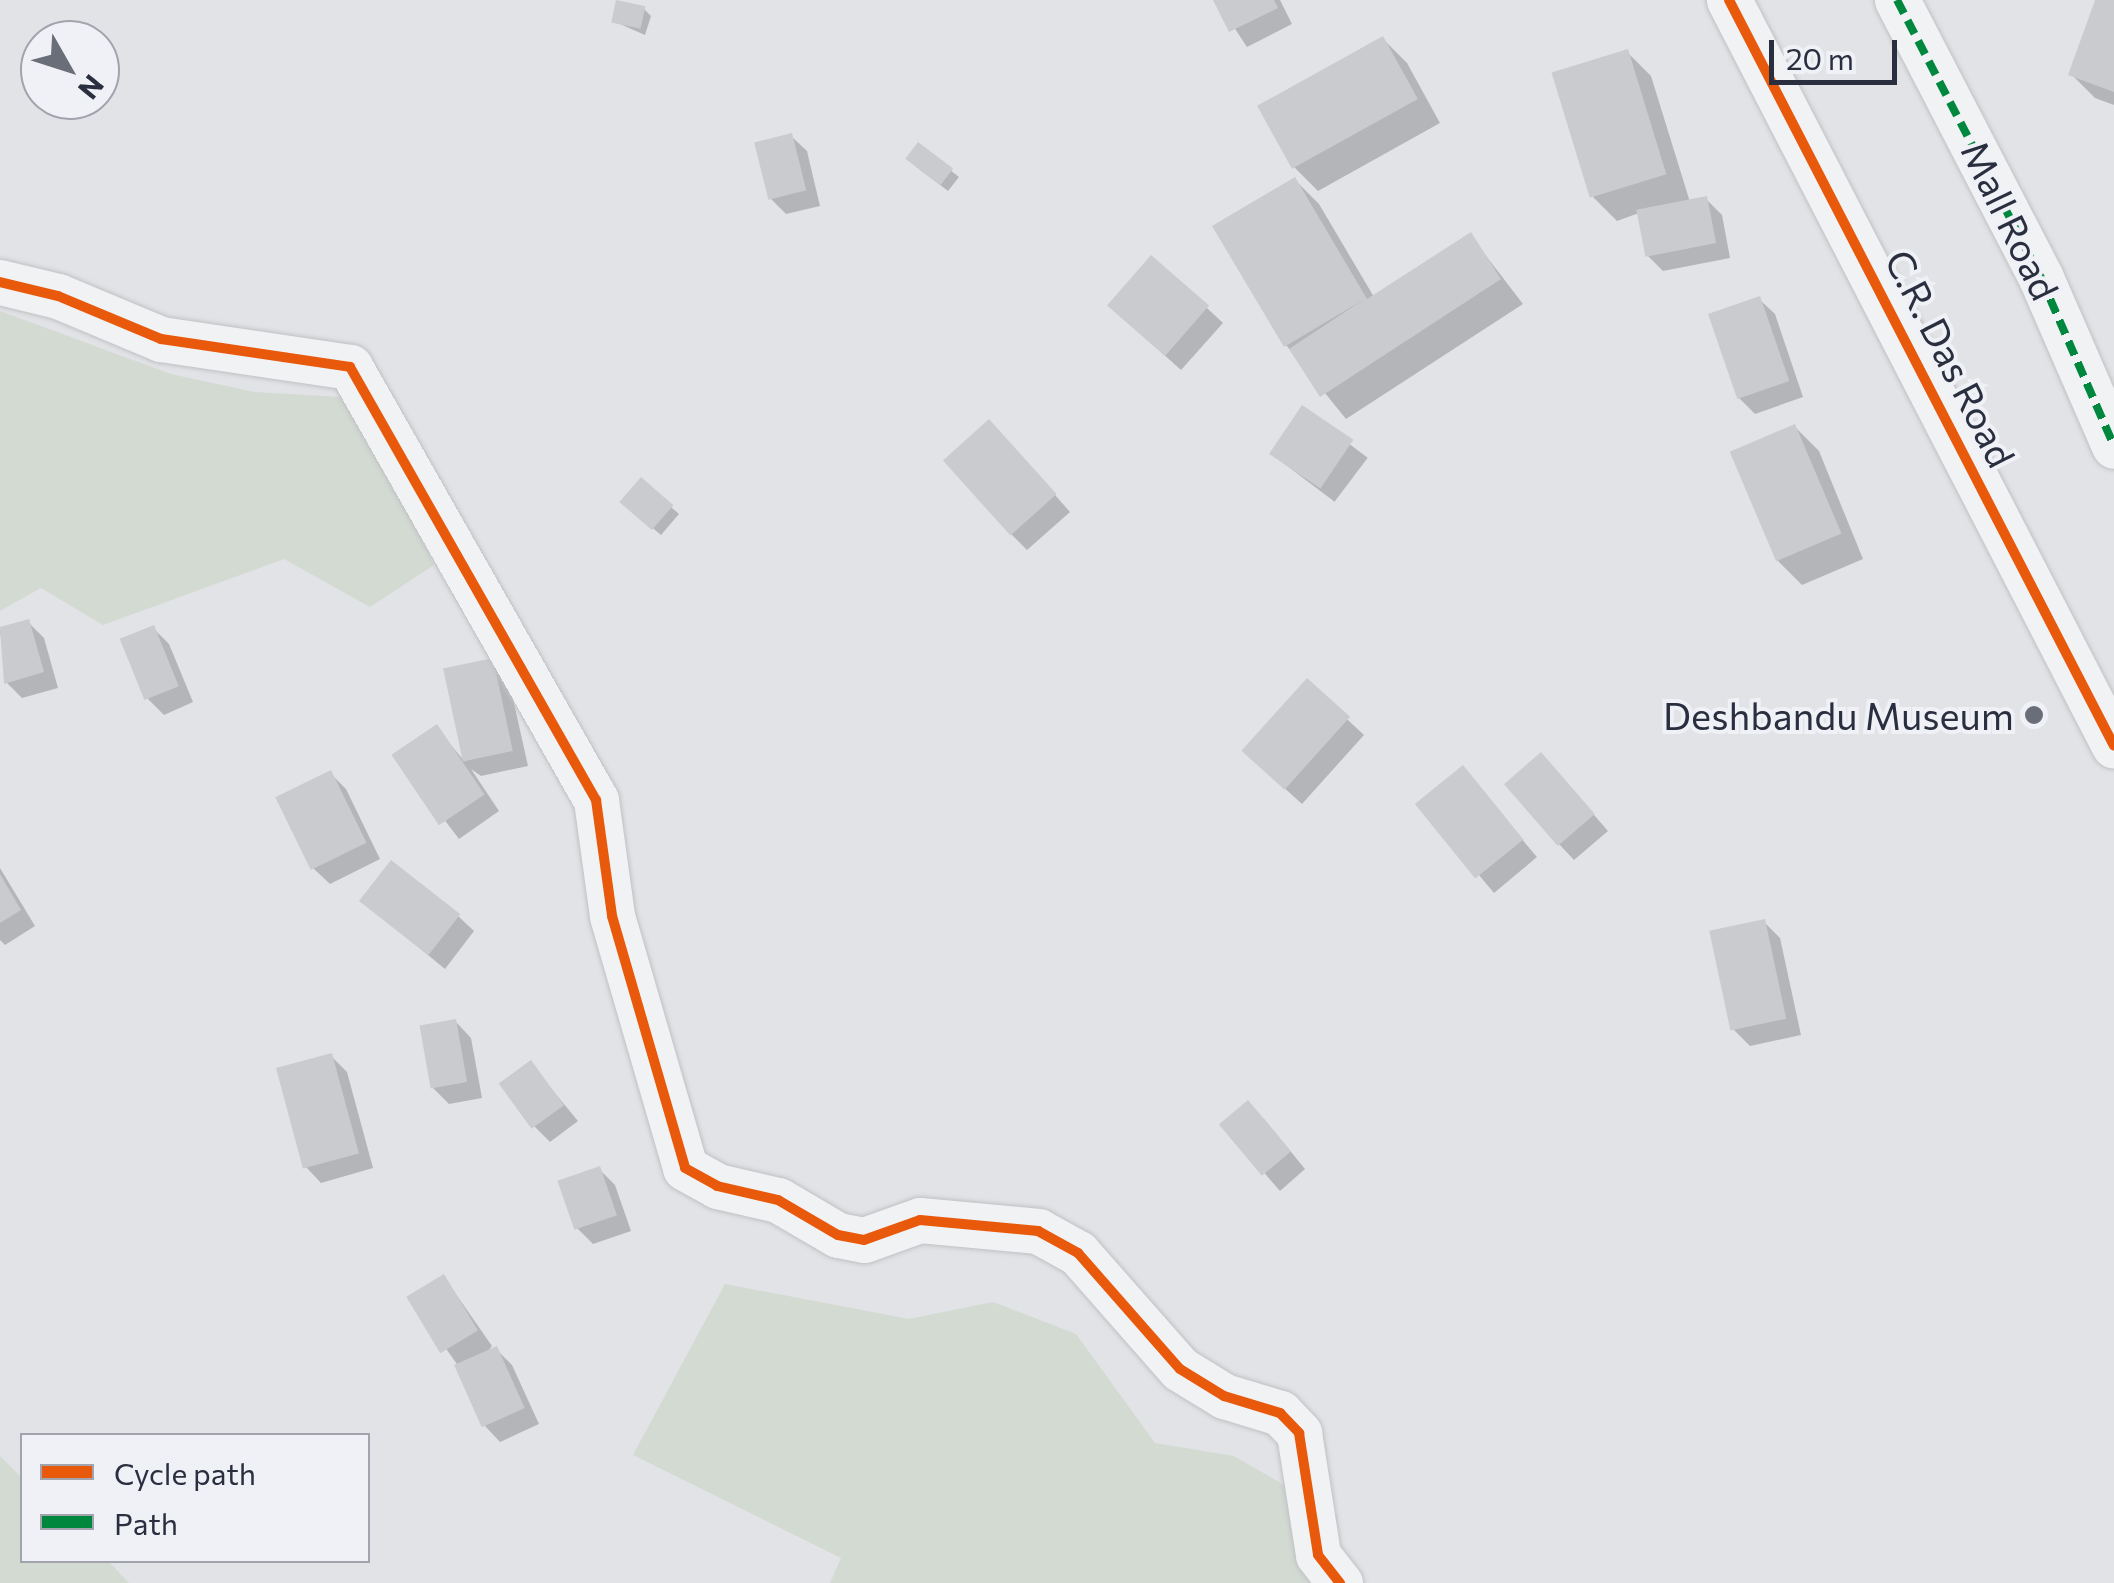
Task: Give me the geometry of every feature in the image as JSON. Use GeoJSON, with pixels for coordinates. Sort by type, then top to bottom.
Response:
{"type":"FeatureCollection","features":[{"type":"Feature","properties":{"kind":"street","name":"C.R. Das Road"},"geometry":{"type":"LineString","coordinates":[[1730,0],[2114,746]]}},
{"type":"Feature","properties":{"kind":"street","name":"Mall Road"},"geometry":{"type":"LineString","coordinates":[[1897,0],[2041,278],[2114,446]]}},
{"type":"Feature","properties":{"kind":"street"},"geometry":{"type":"LineString","coordinates":[[0,282],[58,296],[161,339],[350,366],[596,800],[612,916],[685,1168],[716,1186],[778,1200],[838,1236],[864,1240],[920,1220],[1038,1231],[1078,1252],[1180,1369],[1224,1396],[1280,1413],[1299,1432],[1318,1555],[1340,1583]]}},
{"type":"Feature","properties":{"kind":"shaded area"},"geometry":{"type":"Polygon","coordinates":[[[0,311],[171,374],[254,392],[341,397],[380,446],[434,565],[370,607],[284,559],[103,625],[41,588],[0,611],[0,311]]]}},
{"type":"Feature","properties":{"kind":"shaded area"},"geometry":{"type":"Polygon","coordinates":[[[725,1284],[909,1319],[993,1302],[1076,1334],[1155,1443],[1234,1456],[1338,1516],[1313,1583],[830,1583],[841,1558],[633,1455],[725,1284]]]}},
{"type":"Feature","properties":{"kind":"shaded area"},"geometry":{"type":"Polygon","coordinates":[[[0,1456],[20,1476],[20,1563],[110,1563],[129,1583],[0,1583],[0,1456]]]}},
{"type":"Feature","properties":{"kind":"building"},"geometry":{"type":"Polygon","coordinates":[[[616,0],[645,6],[641,29],[611,22],[616,0]]]}},
{"type":"Feature","properties":{"kind":"building"},"geometry":{"type":"Polygon","coordinates":[[[1213,0],[1274,0],[1278,8],[1229,32],[1213,0]]]}},
{"type":"Feature","properties":{"kind":"building"},"geometry":{"type":"Polygon","coordinates":[[[2095,0],[2114,0],[2114,92],[2068,75],[2095,0]]]}},
{"type":"Feature","properties":{"kind":"building"},"geometry":{"type":"Polygon","coordinates":[[[1383,36],[1418,99],[1292,169],[1257,106],[1383,36]]]}},
{"type":"Feature","properties":{"kind":"building"},"geometry":{"type":"Polygon","coordinates":[[[1628,49],[1666,174],[1590,198],[1551,72],[1628,49]]]}},
{"type":"Feature","properties":{"kind":"building"},"geometry":{"type":"Polygon","coordinates":[[[792,133],[806,190],[768,200],[754,142],[792,133]]]}},
{"type":"Feature","properties":{"kind":"building"},"geometry":{"type":"Polygon","coordinates":[[[918,142],[953,168],[941,185],[905,159],[918,142]]]}},
{"type":"Feature","properties":{"kind":"building"},"geometry":{"type":"Polygon","coordinates":[[[1295,177],[1367,299],[1471,232],[1501,279],[1320,397],[1289,349],[1363,300],[1284,347],[1212,226],[1295,177]]]}},
{"type":"Feature","properties":{"kind":"building"},"geometry":{"type":"Polygon","coordinates":[[[1707,196],[1716,243],[1645,257],[1636,210],[1707,196]]]}},
{"type":"Feature","properties":{"kind":"building"},"geometry":{"type":"Polygon","coordinates":[[[1151,255],[1209,306],[1165,356],[1107,306],[1151,255]]]}},
{"type":"Feature","properties":{"kind":"building"},"geometry":{"type":"Polygon","coordinates":[[[1760,296],[1789,381],[1737,399],[1708,314],[1760,296]]]}},
{"type":"Feature","properties":{"kind":"building"},"geometry":{"type":"Polygon","coordinates":[[[1302,405],[1353,440],[1320,489],[1269,454],[1302,405]]]}},
{"type":"Feature","properties":{"kind":"building"},"geometry":{"type":"Polygon","coordinates":[[[989,419],[1057,494],[1011,536],[943,460],[989,419]]]}},
{"type":"Feature","properties":{"kind":"building"},"geometry":{"type":"Polygon","coordinates":[[[1795,424],[1841,534],[1776,561],[1730,452],[1795,424]]]}},
{"type":"Feature","properties":{"kind":"building"},"geometry":{"type":"Polygon","coordinates":[[[641,477],[673,505],[652,530],[619,502],[641,477]]]}},
{"type":"Feature","properties":{"kind":"building"},"geometry":{"type":"Polygon","coordinates":[[[29,619],[44,672],[4,684],[0,627],[29,619]]]}},
{"type":"Feature","properties":{"kind":"building"},"geometry":{"type":"Polygon","coordinates":[[[154,625],[179,686],[144,700],[120,639],[154,625]]]}},
{"type":"Feature","properties":{"kind":"building"},"geometry":{"type":"Polygon","coordinates":[[[493,658],[513,751],[463,762],[443,669],[493,658]]]}},
{"type":"Feature","properties":{"kind":"building"},"geometry":{"type":"Polygon","coordinates":[[[1307,678],[1350,717],[1285,790],[1241,751],[1307,678]]]}},
{"type":"Feature","properties":{"kind":"building"},"geometry":{"type":"Polygon","coordinates":[[[437,724],[485,794],[439,825],[391,755],[437,724]]]}},
{"type":"Feature","properties":{"kind":"building"},"geometry":{"type":"Polygon","coordinates":[[[1541,752],[1595,814],[1558,846],[1504,784],[1541,752]]]}},
{"type":"Feature","properties":{"kind":"building"},"geometry":{"type":"Polygon","coordinates":[[[1463,765],[1523,840],[1475,879],[1415,804],[1463,765]]]}},
{"type":"Feature","properties":{"kind":"building"},"geometry":{"type":"Polygon","coordinates":[[[331,770],[367,843],[311,870],[275,797],[331,770]]]}},
{"type":"Feature","properties":{"kind":"building"},"geometry":{"type":"Polygon","coordinates":[[[391,860],[460,914],[428,955],[359,901],[391,860]]]}},
{"type":"Feature","properties":{"kind":"building"},"geometry":{"type":"Polygon","coordinates":[[[0,874],[21,910],[0,923],[0,874]]]}},
{"type":"Feature","properties":{"kind":"building"},"geometry":{"type":"Polygon","coordinates":[[[1765,919],[1786,1019],[1730,1031],[1709,931],[1765,919]]]}},
{"type":"Feature","properties":{"kind":"building"},"geometry":{"type":"Polygon","coordinates":[[[456,1019],[467,1082],[431,1088],[420,1025],[456,1019]]]}},
{"type":"Feature","properties":{"kind":"building"},"geometry":{"type":"Polygon","coordinates":[[[332,1053],[359,1153],[303,1168],[276,1068],[332,1053]]]}},
{"type":"Feature","properties":{"kind":"building"},"geometry":{"type":"Polygon","coordinates":[[[531,1060],[564,1105],[532,1129],[499,1084],[531,1060]]]}},
{"type":"Feature","properties":{"kind":"building"},"geometry":{"type":"Polygon","coordinates":[[[1248,1100],[1291,1151],[1262,1176],[1219,1124],[1248,1100]]]}},
{"type":"Feature","properties":{"kind":"building"},"geometry":{"type":"Polygon","coordinates":[[[600,1166],[617,1215],[574,1230],[557,1181],[600,1166]]]}},
{"type":"Feature","properties":{"kind":"building"},"geometry":{"type":"Polygon","coordinates":[[[444,1274],[478,1331],[440,1353],[406,1297],[444,1274]]]}},
{"type":"Feature","properties":{"kind":"building"},"geometry":{"type":"Polygon","coordinates":[[[497,1346],[525,1408],[482,1427],[454,1365],[497,1346]]]}},
{"type":"Feature","properties":{"kind":"marked path"},"geometry":{"type":"LineString","coordinates":[[1897,0],[2041,278],[2114,446]]}},
{"type":"Feature","properties":{"kind":"cycle path"},"geometry":{"type":"LineString","coordinates":[[1729,0],[2114,746]]}},
{"type":"Feature","properties":{"kind":"cycle path"},"geometry":{"type":"LineString","coordinates":[[0,282],[58,296],[161,339],[350,367],[596,800],[612,916],[685,1168],[717,1186],[778,1200],[838,1235],[864,1240],[920,1220],[1038,1231],[1078,1253],[1180,1369],[1224,1396],[1280,1413],[1299,1433],[1318,1555],[1340,1583]]}},
{"type":"Feature","properties":{"kind":"place","name":"Deshbandu Museum"},"geometry":{"type":"Point","coordinates":[2034,715]}}]}
